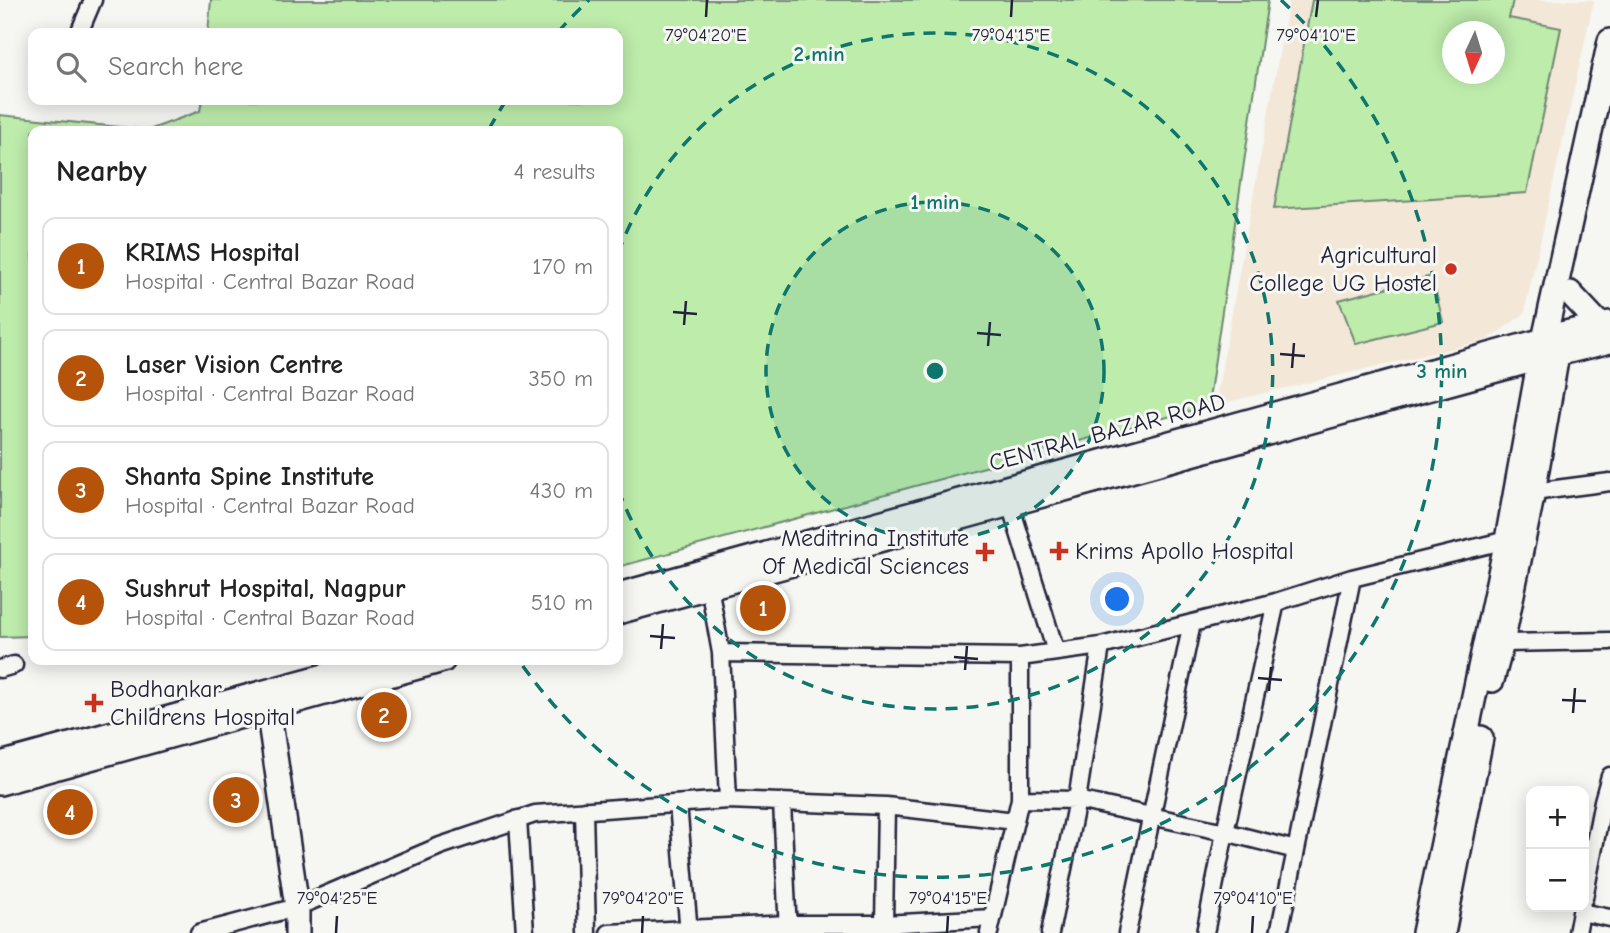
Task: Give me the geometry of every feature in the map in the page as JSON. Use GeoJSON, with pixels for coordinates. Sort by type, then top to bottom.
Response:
{"type":"FeatureCollection","features":[{"type":"Feature","properties":{"kind":"main road"},"geometry":{"type":"LineString","coordinates":[[1424,933],[1550,347],[1610,41]]}},
{"type":"Feature","properties":{"kind":"main road"},"geometry":{"type":"LineString","coordinates":[[1443,933],[1493,670],[1502,643],[1533,492],[1550,347],[1570,293],[1610,114]]}},
{"type":"Feature","properties":{"kind":"main road"},"geometry":{"type":"LineString","coordinates":[[1570,293],[1607,330]]}},
{"type":"Feature","properties":{"kind":"main road","name":"CENTRAL BAZAR ROAD"},"geometry":{"type":"LineString","coordinates":[[623,611],[1010,504],[1607,330]]}},
{"type":"Feature","properties":{"kind":"main road","name":"CENTRAL BAZAR ROAD"},"geometry":{"type":"LineString","coordinates":[[623,594],[1550,347]]}},
{"type":"Feature","properties":{"kind":"main road"},"geometry":{"type":"LineString","coordinates":[[0,783],[368,665]]}},
{"type":"Feature","properties":{"kind":"main road"},"geometry":{"type":"LineString","coordinates":[[0,764],[421,665]]}},
{"type":"Feature","properties":{"kind":"main road"},"geometry":{"type":"LineString","coordinates":[[265,700],[297,907],[297,933]]}},
{"type":"Feature","properties":{"kind":"street"},"geometry":{"type":"LineString","coordinates":[[81,28],[93,0]]}},
{"type":"Feature","properties":{"kind":"street"},"geometry":{"type":"LineString","coordinates":[[1533,492],[1610,482]]}},
{"type":"Feature","properties":{"kind":"street"},"geometry":{"type":"LineString","coordinates":[[1010,504],[1056,652]]}},
{"type":"Feature","properties":{"kind":"street"},"geometry":{"type":"LineString","coordinates":[[721,653],[1020,657],[1101,646],[1276,601],[1352,578],[1507,540]]}},
{"type":"Feature","properties":{"kind":"street"},"geometry":{"type":"LineString","coordinates":[[1279,933],[1352,578]]}},
{"type":"Feature","properties":{"kind":"street"},"geometry":{"type":"LineString","coordinates":[[709,586],[721,653],[728,800]]}},
{"type":"Feature","properties":{"kind":"street"},"geometry":{"type":"LineString","coordinates":[[1205,933],[1276,601]]}},
{"type":"Feature","properties":{"kind":"street"},"geometry":{"type":"LineString","coordinates":[[1127,933],[1192,623]]}},
{"type":"Feature","properties":{"kind":"street"},"geometry":{"type":"LineString","coordinates":[[1502,643],[1610,641]]}},
{"type":"Feature","properties":{"kind":"street"},"geometry":{"type":"LineString","coordinates":[[1050,933],[1077,800],[1101,646]]}},
{"type":"Feature","properties":{"kind":"street"},"geometry":{"type":"LineString","coordinates":[[610,933],[884,924],[991,926],[1020,799],[1020,657]]}},
{"type":"Feature","properties":{"kind":"street"},"geometry":{"type":"LineString","coordinates":[[1589,871],[1610,776]]}},
{"type":"Feature","properties":{"kind":"street"},"geometry":{"type":"LineString","coordinates":[[1020,799],[1077,800],[1296,850]]}},
{"type":"Feature","properties":{"kind":"street"},"geometry":{"type":"LineString","coordinates":[[199,933],[297,907],[440,846],[535,814],[728,800],[886,806],[1015,821]]}},
{"type":"Feature","properties":{"kind":"street"},"geometry":{"type":"LineString","coordinates":[[782,802],[787,929]]}},
{"type":"Feature","properties":{"kind":"street"},"geometry":{"type":"LineString","coordinates":[[678,804],[689,931]]}},
{"type":"Feature","properties":{"kind":"street"},"geometry":{"type":"LineString","coordinates":[[884,924],[886,806]]}},
{"type":"Feature","properties":{"kind":"street"},"geometry":{"type":"LineString","coordinates":[[584,810],[587,933]]}},
{"type":"Feature","properties":{"kind":"street"},"geometry":{"type":"LineString","coordinates":[[518,819],[525,933]]}},
{"type":"Feature","properties":{"kind":"street"},"geometry":{"type":"LineString","coordinates":[[1589,909],[1610,918]]}},
{"type":"Feature","properties":{"kind":"street"},"geometry":{"type":"LineString","coordinates":[[1577,933],[1581,912]]}},
{"type":"Feature","properties":{"kind":"shaded area"},"geometry":{"type":"Polygon","coordinates":[[[1289,0],[1594,0],[1524,314],[1487,340],[1215,405],[1289,0]]]}},
{"type":"Feature","properties":{"kind":"green space"},"geometry":{"type":"Polygon","coordinates":[[[211,0],[1268,0],[1208,406],[623,566],[623,126],[160,126],[200,111],[201,105],[623,105],[623,28],[208,28],[211,0]]]}},
{"type":"Feature","properties":{"kind":"green space"},"geometry":{"type":"Polygon","coordinates":[[[1312,0],[1513,0],[1509,18],[1561,28],[1527,193],[1274,209],[1312,0]]]}},
{"type":"Feature","properties":{"kind":"green space"},"geometry":{"type":"Polygon","coordinates":[[[0,115],[109,126],[28,126],[28,636],[0,637],[0,115]]]}},
{"type":"Feature","properties":{"kind":"green space"},"geometry":{"type":"Polygon","coordinates":[[[1432,276],[1443,322],[1356,344],[1339,300],[1432,276]]]}},
{"type":"Feature","properties":{"kind":"place","name":"Agricultural College UG Hostel"},"geometry":{"type":"Point","coordinates":[1451,269]}},
{"type":"Feature","properties":{"kind":"place","name":"Krims Apollo Hospital"},"geometry":{"type":"Point","coordinates":[1059,551]}},
{"type":"Feature","properties":{"kind":"place","name":"Meditrina Institute Of Medical Sciences"},"geometry":{"type":"Point","coordinates":[985,552]}},
{"type":"Feature","properties":{"kind":"place","name":"KRIMS Hospital"},"geometry":{"type":"Point","coordinates":[763,608]}},
{"type":"Feature","properties":{"kind":"place","name":"Bodhankar Childrens Hospital"},"geometry":{"type":"Point","coordinates":[94,703]}},
{"type":"Feature","properties":{"kind":"place","name":"Laser Vision Centre"},"geometry":{"type":"Point","coordinates":[384,715]}},
{"type":"Feature","properties":{"kind":"place","name":"Shanta Spine Institute"},"geometry":{"type":"Point","coordinates":[236,800]}},
{"type":"Feature","properties":{"kind":"place","name":"Sushrut Hospital, Nagpur"},"geometry":{"type":"Point","coordinates":[70,812]}}]}
